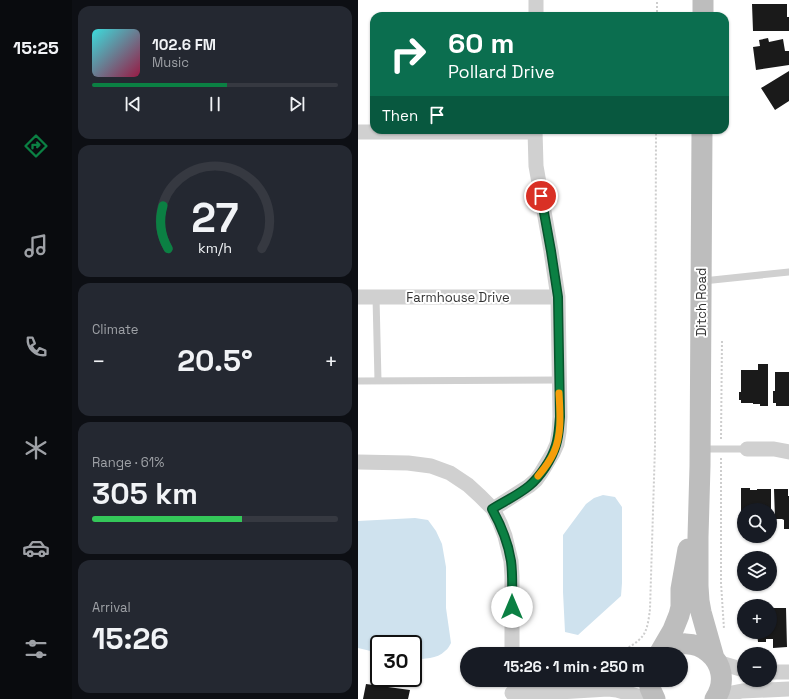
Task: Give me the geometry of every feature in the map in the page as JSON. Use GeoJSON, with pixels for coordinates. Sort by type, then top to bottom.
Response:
{"type":"FeatureCollection","features":[{"type":"Feature","properties":{"kind":"street"},"geometry":{"type":"LineString","coordinates":[[536,0],[536,12]]}},
{"type":"Feature","properties":{"kind":"street"},"geometry":{"type":"LineString","coordinates":[[703,0],[703,12]]}},
{"type":"Feature","properties":{"kind":"street"},"geometry":{"type":"LineString","coordinates":[[358,132],[370,132]]}},
{"type":"Feature","properties":{"kind":"street"},"geometry":{"type":"LineString","coordinates":[[492,509],[536,480],[553,453],[557,444],[559,432],[558,297],[536,166],[535,134]]}},
{"type":"Feature","properties":{"kind":"street","name":"Ditch Road"},"geometry":{"type":"LineString","coordinates":[[702,134],[698,576],[701,612],[715,660],[720,670],[720,687],[716,697]]}},
{"type":"Feature","properties":{"kind":"street","name":"Farmhouse Drive"},"geometry":{"type":"LineString","coordinates":[[358,297],[558,297]]}},
{"type":"Feature","properties":{"kind":"street"},"geometry":{"type":"LineString","coordinates":[[747,449],[774,449],[789,452]]}},
{"type":"Feature","properties":{"kind":"street"},"geometry":{"type":"LineString","coordinates":[[358,462],[408,462],[431,466],[450,473],[468,485],[492,509],[505,536],[511,561],[512,647]]}},
{"type":"Feature","properties":{"kind":"street","name":"Ditch Road"},"geometry":{"type":"LineString","coordinates":[[663,647],[673,630],[681,607],[681,589],[700,473]]}},
{"type":"Feature","properties":{"kind":"street"},"geometry":{"type":"LineString","coordinates":[[670,647],[687,643],[695,645],[709,652],[715,660],[737,668]]}},
{"type":"Feature","properties":{"kind":"street"},"geometry":{"type":"LineString","coordinates":[[777,672],[789,672]]}},
{"type":"Feature","properties":{"kind":"street"},"geometry":{"type":"LineString","coordinates":[[512,691],[559,692],[608,688],[653,699],[650,687]]}},
{"type":"Feature","properties":{"kind":"street"},"geometry":{"type":"LineString","coordinates":[[716,697],[742,691],[789,690]]}},
{"type":"Feature","properties":{"kind":"lane"},"geometry":{"type":"LineString","coordinates":[[701,281],[789,272]]}},
{"type":"Feature","properties":{"kind":"lane"},"geometry":{"type":"LineString","coordinates":[[376,297],[378,381]]}},
{"type":"Feature","properties":{"kind":"lane"},"geometry":{"type":"LineString","coordinates":[[358,381],[559,380]]}},
{"type":"Feature","properties":{"kind":"lane"},"geometry":{"type":"LineString","coordinates":[[700,449],[747,449]]}},
{"type":"Feature","properties":{"kind":"path"},"geometry":{"type":"LineString","coordinates":[[657,0],[657,12]]}},
{"type":"Feature","properties":{"kind":"path"},"geometry":{"type":"LineString","coordinates":[[629,647],[644,634],[648,624],[650,609],[655,438],[656,134]]}},
{"type":"Feature","properties":{"kind":"path"},"geometry":{"type":"LineString","coordinates":[[722,340],[721,583],[724,632]]}},
{"type":"Feature","properties":{"kind":"water"},"geometry":{"type":"Polygon","coordinates":[[[603,495],[615,497],[622,507],[621,596],[578,635],[565,632],[563,535],[586,504],[594,498],[603,495]]]}},
{"type":"Feature","properties":{"kind":"water"},"geometry":{"type":"Polygon","coordinates":[[[415,518],[428,520],[436,531],[442,544],[446,567],[446,608],[451,643],[442,654],[422,659],[422,635],[370,635],[370,651],[358,648],[358,521],[415,518]]]}},
{"type":"Feature","properties":{"kind":"building"},"geometry":{"type":"Polygon","coordinates":[[[752,4],[787,4],[789,31],[753,31],[752,4]]]}},
{"type":"Feature","properties":{"kind":"building"},"geometry":{"type":"Polygon","coordinates":[[[768,38],[769,42],[783,39],[785,51],[789,51],[789,65],[756,70],[753,47],[760,46],[759,40],[768,38]]]}},
{"type":"Feature","properties":{"kind":"building"},"geometry":{"type":"Polygon","coordinates":[[[789,71],[789,101],[775,110],[761,88],[789,71]]]}},
{"type":"Feature","properties":{"kind":"building"},"geometry":{"type":"Polygon","coordinates":[[[758,364],[768,364],[768,406],[760,406],[760,404],[753,403],[741,403],[741,400],[739,400],[739,392],[741,392],[741,370],[758,370],[758,364]]]}},
{"type":"Feature","properties":{"kind":"building"},"geometry":{"type":"Polygon","coordinates":[[[775,372],[789,372],[789,406],[776,406],[776,403],[773,403],[773,391],[775,391],[775,372]]]}},
{"type":"Feature","properties":{"kind":"building"},"geometry":{"type":"Polygon","coordinates":[[[741,488],[750,488],[750,490],[771,489],[771,503],[741,503],[741,488]]]}},
{"type":"Feature","properties":{"kind":"building"},"geometry":{"type":"Polygon","coordinates":[[[774,489],[788,489],[789,529],[784,529],[784,520],[777,519],[777,503],[774,503],[774,489]]]}},
{"type":"Feature","properties":{"kind":"building"},"geometry":{"type":"Polygon","coordinates":[[[777,608],[786,608],[787,647],[773,647],[773,639],[777,639],[777,608]]]}},
{"type":"Feature","properties":{"kind":"building"},"geometry":{"type":"Polygon","coordinates":[[[758,639],[766,639],[766,642],[758,642],[758,639]]]}},
{"type":"Feature","properties":{"kind":"building"},"geometry":{"type":"Polygon","coordinates":[[[366,684],[370,685],[370,687],[388,687],[410,690],[408,699],[363,699],[366,684]]]}},
{"type":"Feature","properties":{"kind":"slow traffic"},"geometry":{"type":"LineString","coordinates":[[538,476],[548,462],[557,444],[560,417],[559,393]]}},
{"type":"Feature","properties":{"kind":"route"},"geometry":{"type":"LineString","coordinates":[[512,607],[512,576],[509,550],[500,523],[492,509],[536,480],[553,453],[557,444],[559,432],[560,417],[557,283],[541,196]]}}]}
